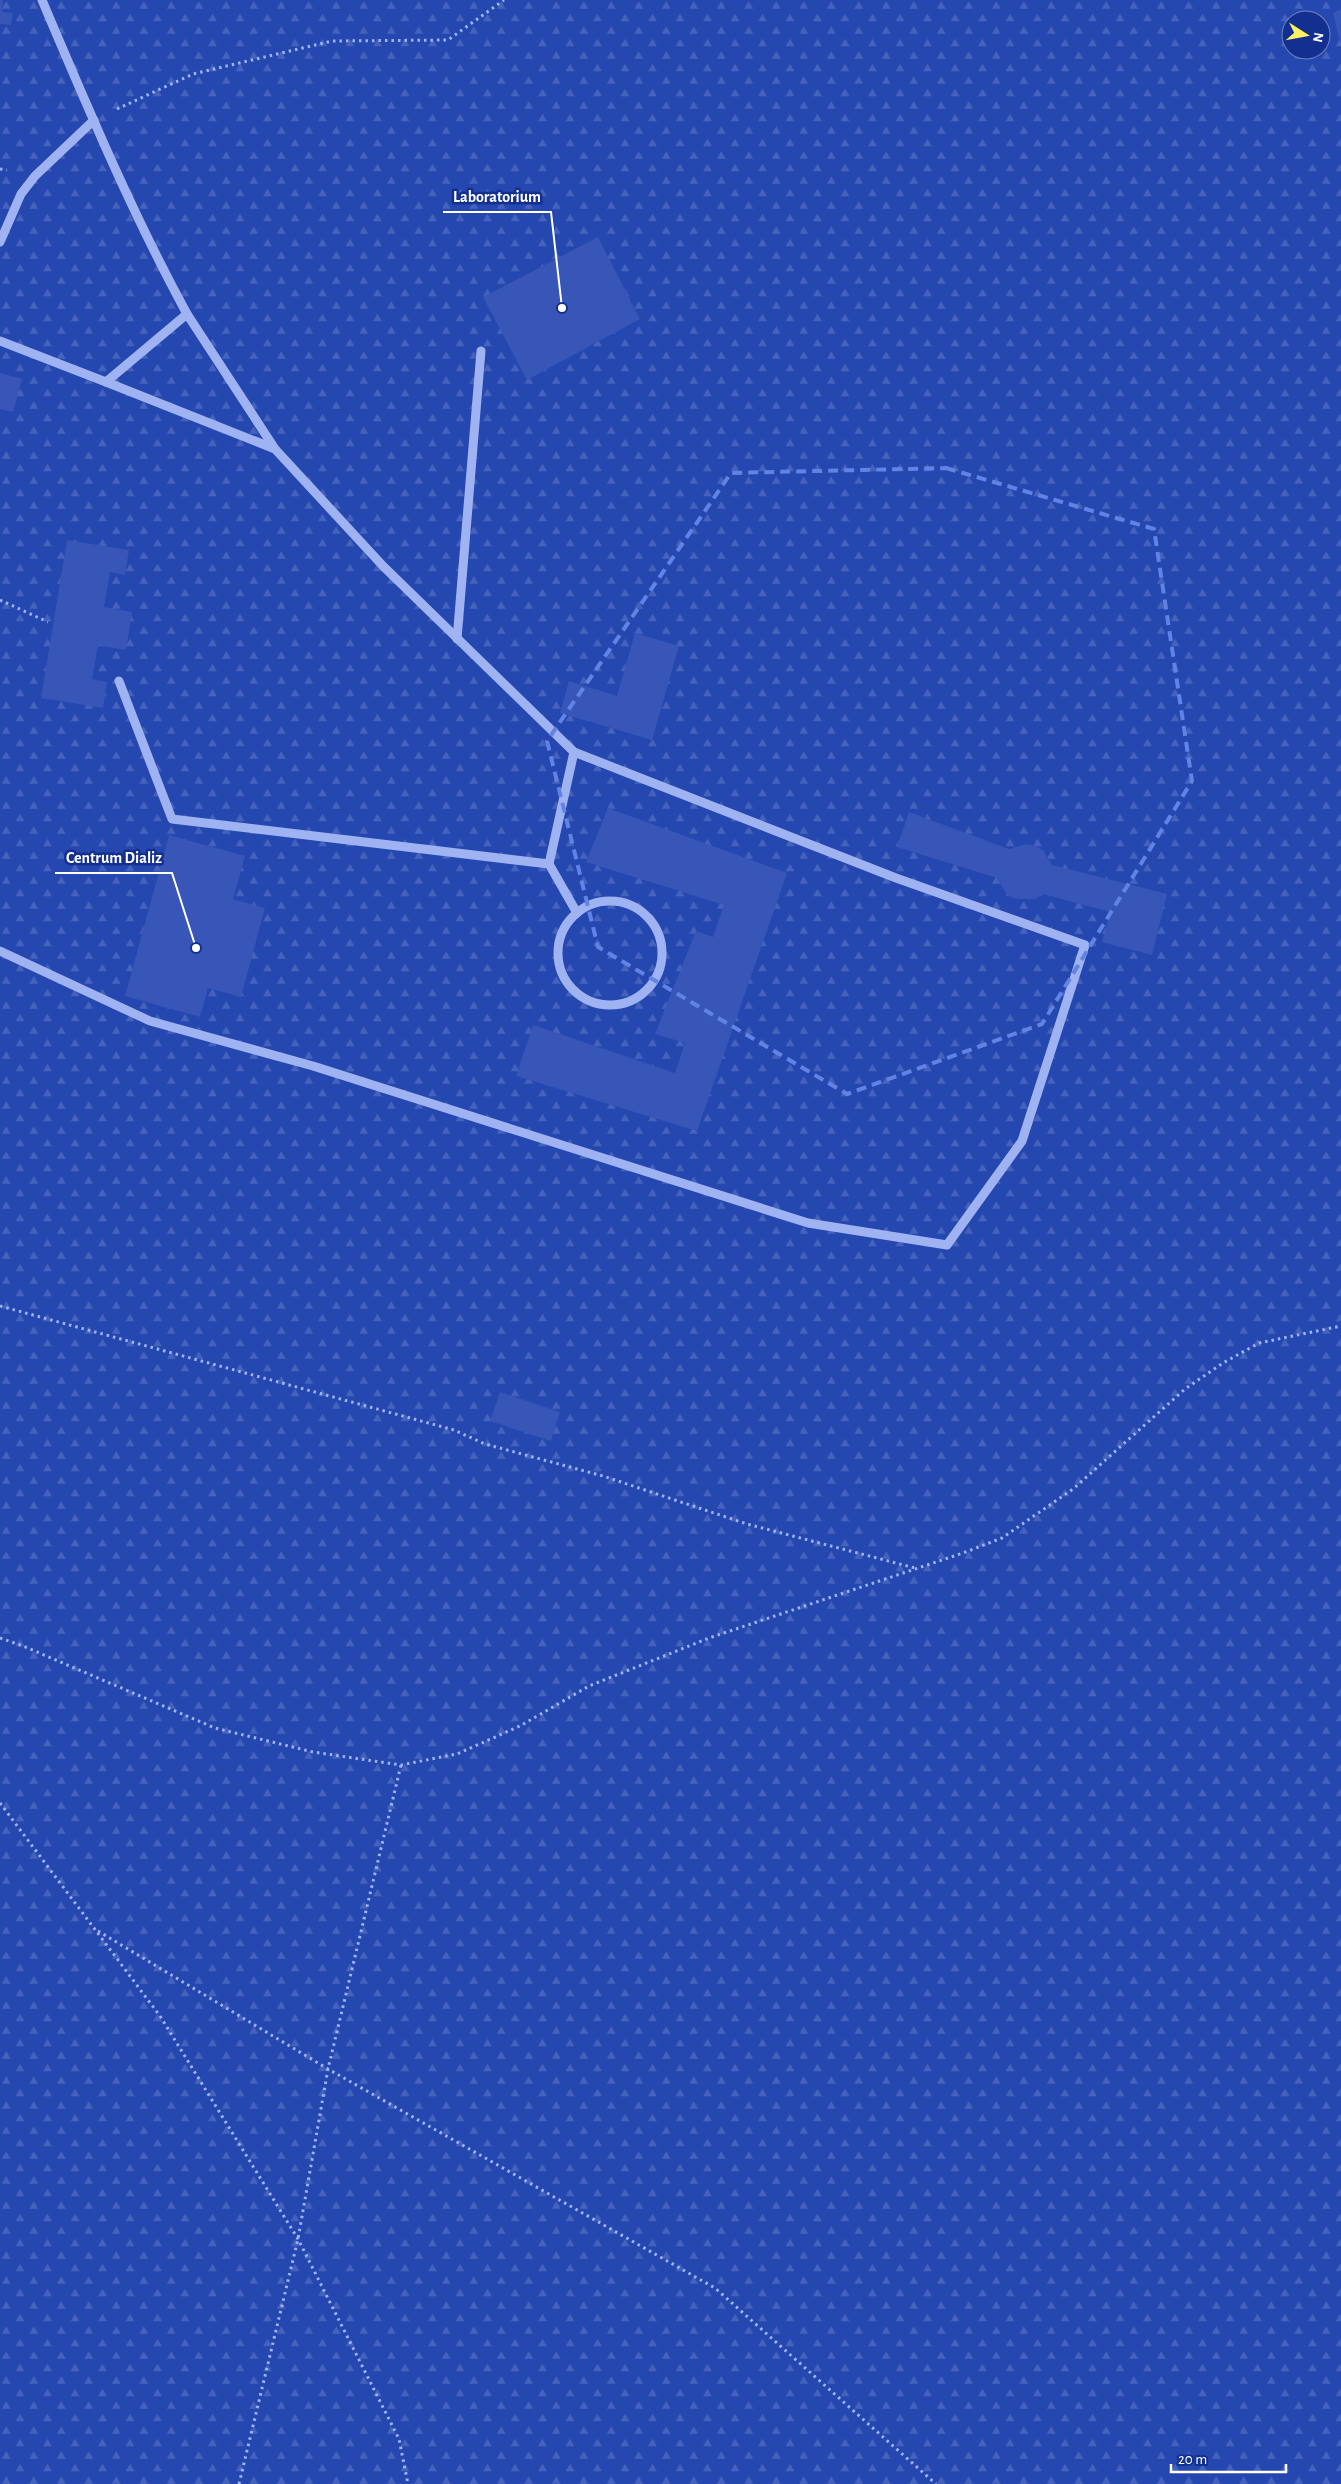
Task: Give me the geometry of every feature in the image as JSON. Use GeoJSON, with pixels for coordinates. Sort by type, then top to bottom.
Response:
{"type":"FeatureCollection","features":[{"type":"Feature","properties":{"kind":"lane"},"geometry":{"type":"LineString","coordinates":[[0,951],[150,1021],[314,1066],[808,1223],[947,1245],[1022,1141],[1086,945],[896,878],[574,752],[383,566],[276,449],[188,314],[167,276],[94,120],[42,0]]}},
{"type":"Feature","properties":{"kind":"lane"},"geometry":{"type":"LineString","coordinates":[[0,242],[21,194],[35,176],[94,120]]}},
{"type":"Feature","properties":{"kind":"lane"},"geometry":{"type":"LineString","coordinates":[[106,382],[188,314]]}},
{"type":"Feature","properties":{"kind":"lane"},"geometry":{"type":"LineString","coordinates":[[0,341],[276,449]]}},
{"type":"Feature","properties":{"kind":"lane"},"geometry":{"type":"LineString","coordinates":[[457,639],[481,351]]}},
{"type":"Feature","properties":{"kind":"lane"},"geometry":{"type":"LineString","coordinates":[[119,681],[172,819],[549,864]]}},
{"type":"Feature","properties":{"kind":"lane"},"geometry":{"type":"LineString","coordinates":[[574,752],[549,864],[577,912]]}},
{"type":"Feature","properties":{"kind":"lane"},"geometry":{"type":"LineString","coordinates":[[608,901],[625,903],[640,910],[652,922],[660,937],[662,954],[659,970],[651,985],[638,997],[622,1004],[605,1005],[588,1001],[574,991],[564,976],[558,960],[559,942],[566,926],[577,912],[592,904],[608,901]]}},
{"type":"Feature","properties":{"kind":"path"},"geometry":{"type":"LineString","coordinates":[[94,120],[193,74],[332,41],[448,40],[504,0]]}},
{"type":"Feature","properties":{"kind":"path"},"geometry":{"type":"LineString","coordinates":[[0,594],[1,600],[48,622]]}},
{"type":"Feature","properties":{"kind":"path"},"geometry":{"type":"LineString","coordinates":[[0,1306],[454,1430],[485,1444],[603,1476],[747,1524],[916,1568]]}},
{"type":"Feature","properties":{"kind":"path"},"geometry":{"type":"LineString","coordinates":[[0,1638],[216,1728],[314,1752],[401,1765],[457,1754],[520,1726],[590,1686],[708,1638],[1002,1538],[1073,1489],[1185,1389],[1224,1363],[1259,1344],[1341,1326]]}},
{"type":"Feature","properties":{"kind":"path"},"geometry":{"type":"LineString","coordinates":[[239,2484],[298,2239],[328,2069],[401,1765]]}},
{"type":"Feature","properties":{"kind":"path"},"geometry":{"type":"LineString","coordinates":[[0,1803],[160,2016],[298,2239],[399,2439],[408,2484]]}},
{"type":"Feature","properties":{"kind":"path"},"geometry":{"type":"LineString","coordinates":[[98,1931],[328,2069],[714,2288],[936,2484]]}},
{"type":"Feature","properties":{"kind":"highlighted area"},"geometry":{"type":"Polygon","coordinates":[[[946,468],[1154,529],[1192,781],[1042,1024],[847,1094],[598,947],[547,741],[731,473],[946,468]]]}},
{"type":"Feature","properties":{"kind":"green space"},"geometry":{"type":"Polygon","coordinates":[[[0,0],[1341,0],[1341,2484],[0,2484],[0,0]]]}},
{"type":"Feature","properties":{"kind":"building"},"geometry":{"type":"Polygon","coordinates":[[[0,0],[3,0],[2,12],[13,13],[11,25],[0,24],[0,0]]]}},
{"type":"Feature","properties":{"kind":"building"},"geometry":{"type":"Polygon","coordinates":[[[1341,9],[1341,43],[1340,43],[1333,13],[1341,9]]]}},
{"type":"Feature","properties":{"kind":"building"},"geometry":{"type":"Polygon","coordinates":[[[598,237],[640,319],[527,380],[483,297],[598,237]]]}},
{"type":"Feature","properties":{"kind":"building"},"geometry":{"type":"Polygon","coordinates":[[[0,373],[22,379],[13,412],[0,409],[0,373]]]}},
{"type":"Feature","properties":{"kind":"building"},"geometry":{"type":"Polygon","coordinates":[[[67,540],[129,550],[125,575],[110,572],[104,607],[132,612],[126,650],[98,645],[92,679],[107,682],[103,708],[41,698],[67,540]]]}},
{"type":"Feature","properties":{"kind":"building"},"geometry":{"type":"Polygon","coordinates":[[[635,633],[679,646],[652,740],[560,713],[569,681],[617,696],[635,633]]]}},
{"type":"Feature","properties":{"kind":"building"},"geometry":{"type":"Polygon","coordinates":[[[608,808],[787,873],[697,1131],[516,1076],[533,1025],[675,1073],[685,1043],[655,1034],[696,931],[713,937],[724,905],[586,862],[608,808]]]}},
{"type":"Feature","properties":{"kind":"building"},"geometry":{"type":"Polygon","coordinates":[[[909,812],[1009,849],[1026,844],[1035,846],[1043,850],[1052,865],[1167,894],[1152,955],[1102,942],[1110,912],[1043,894],[1035,899],[1016,899],[1007,895],[997,878],[897,847],[909,812]]]}},
{"type":"Feature","properties":{"kind":"building"},"geometry":{"type":"Polygon","coordinates":[[[169,835],[245,856],[233,899],[265,908],[241,997],[208,988],[200,1017],[125,996],[169,835]]]}},
{"type":"Feature","properties":{"kind":"building"},"geometry":{"type":"Polygon","coordinates":[[[500,1392],[560,1412],[551,1441],[490,1421],[500,1392]]]}},
{"type":"Feature","properties":{"kind":"place","name":"Laboratorium"},"geometry":{"type":"Point","coordinates":[562,308]}},
{"type":"Feature","properties":{"kind":"place","name":"Centrum Dializ"},"geometry":{"type":"Point","coordinates":[196,948]}}]}
